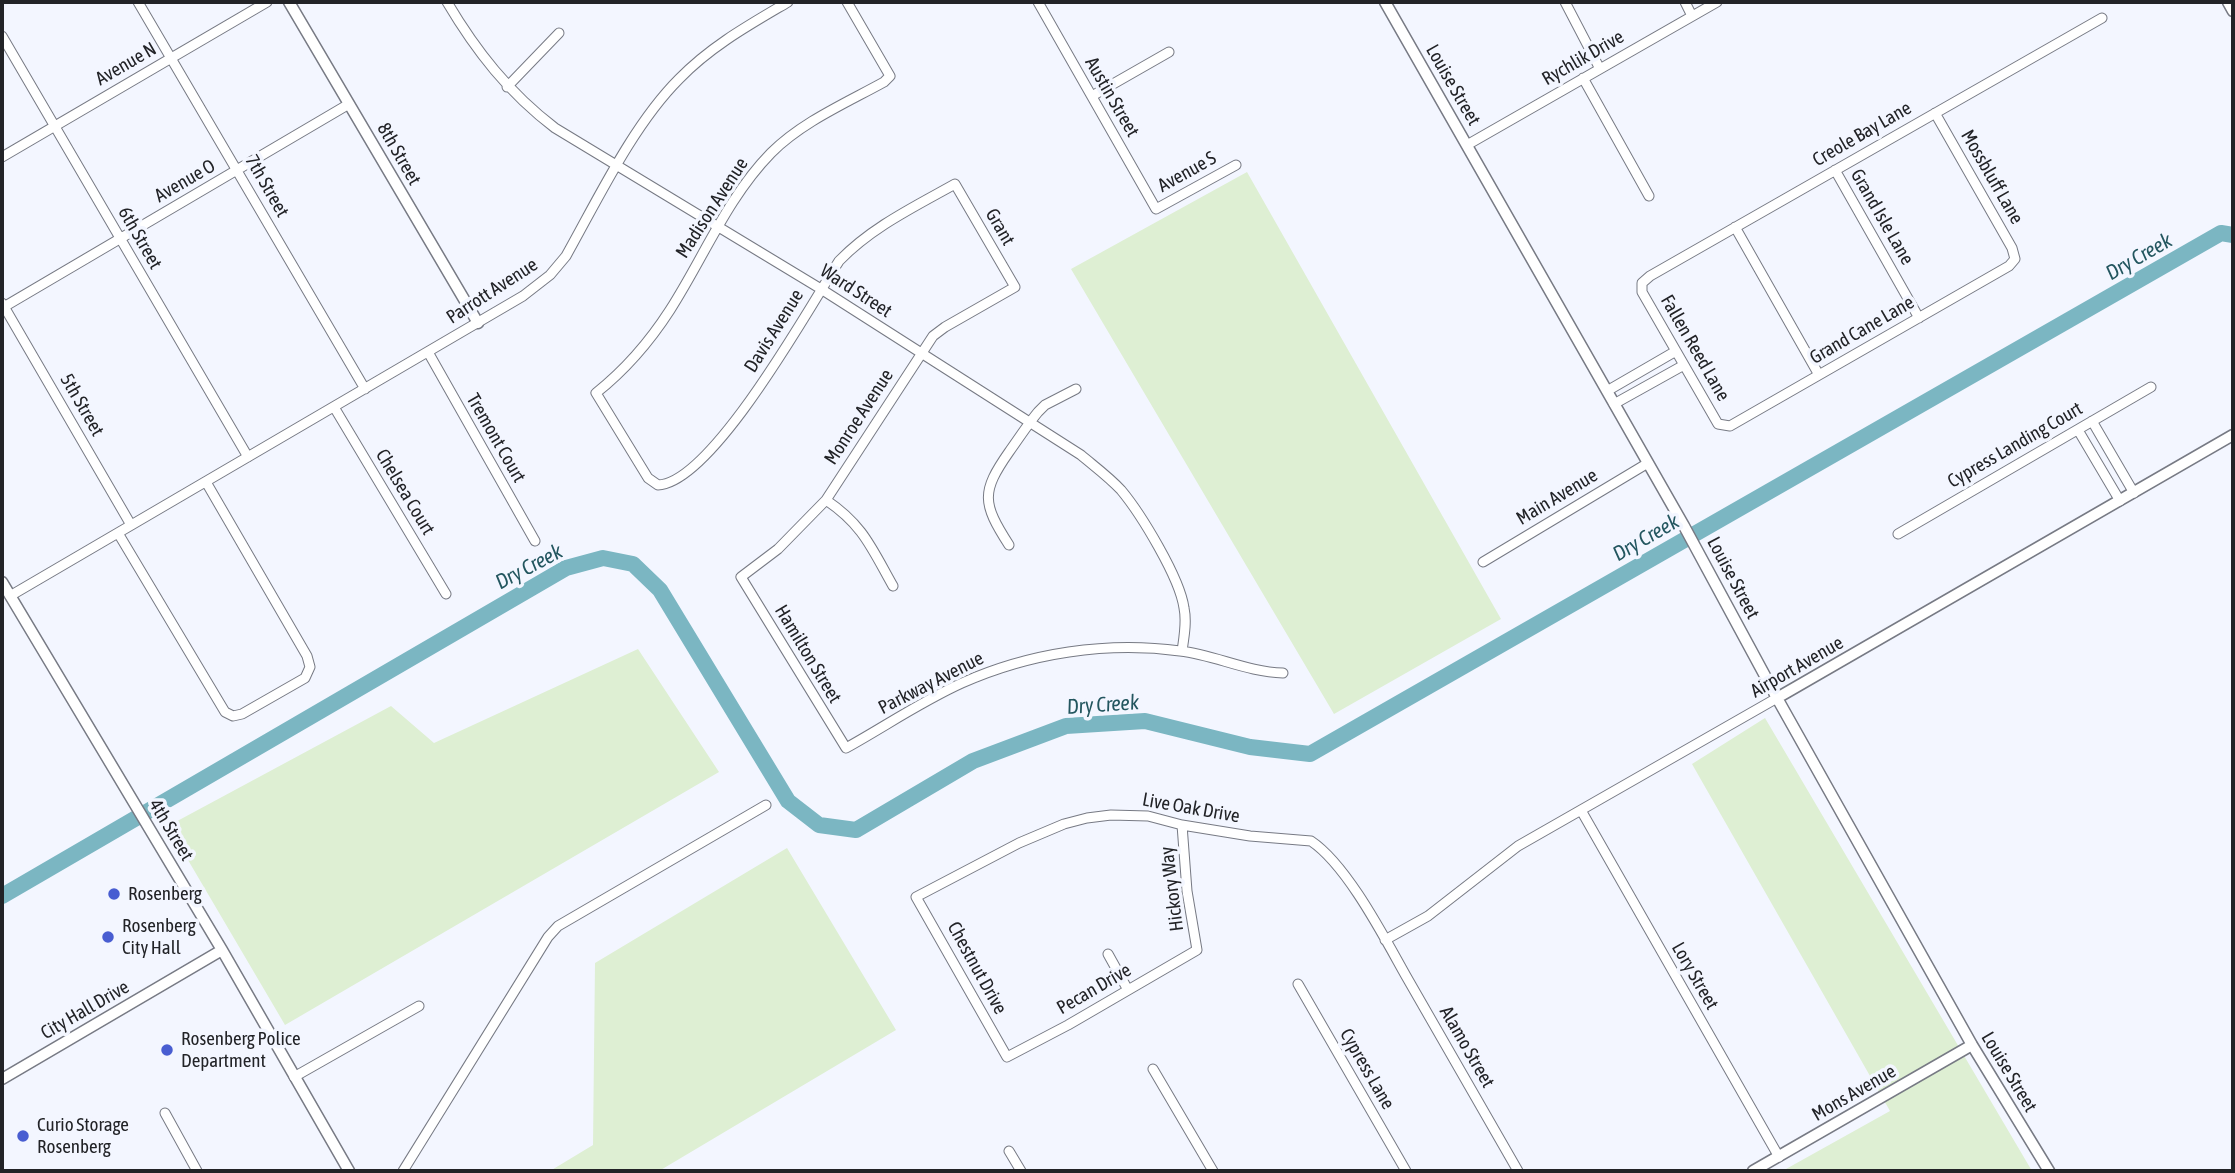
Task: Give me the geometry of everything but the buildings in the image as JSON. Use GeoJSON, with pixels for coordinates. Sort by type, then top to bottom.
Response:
{"type":"FeatureCollection","features":[{"type":"Feature","properties":{"kind":"street","name":"7th Street"},"geometry":{"type":"LineString","coordinates":[[138,2],[365,389]]}},
{"type":"Feature","properties":{"kind":"street","name":"Avenue N"},"geometry":{"type":"LineString","coordinates":[[2,157],[267,2]]}},
{"type":"Feature","properties":{"kind":"street","name":"8th Street"},"geometry":{"type":"LineString","coordinates":[[289,2],[478,323]]}},
{"type":"Feature","properties":{"kind":"street","name":"Ward Street"},"geometry":{"type":"LineString","coordinates":[[447,2],[481,56],[507,87],[555,128],[821,289],[1081,454],[1102,472],[1121,490],[1147,529],[1181,592],[1185,610],[1182,651]]}},
{"type":"Feature","properties":{"kind":"street","name":"Parrott Avenue"},"geometry":{"type":"LineString","coordinates":[[10,596],[478,323],[523,296],[551,275],[566,256],[649,116],[677,80],[732,34],[788,2]]}},
{"type":"Feature","properties":{"kind":"street","name":"Madison Avenue"},"geometry":{"type":"LineString","coordinates":[[665,484],[658,485],[648,478],[596,393],[635,357],[670,310],[744,184],[785,140],[891,76],[847,2]]}},
{"type":"Feature","properties":{"kind":"street","name":"Austin Street"},"geometry":{"type":"LineString","coordinates":[[1038,2],[1156,209]]}},
{"type":"Feature","properties":{"kind":"street","name":"Louise Street"},"geometry":{"type":"LineString","coordinates":[[1385,2],[1684,526],[1777,698],[1972,1045],[2049,1171]]}},
{"type":"Feature","properties":{"kind":"street"},"geometry":{"type":"LineString","coordinates":[[1565,2],[1600,69]]}},
{"type":"Feature","properties":{"kind":"street"},"geometry":{"type":"LineString","coordinates":[[1685,2],[1692,16]]}},
{"type":"Feature","properties":{"kind":"street","name":"Rychlik Drive"},"geometry":{"type":"LineString","coordinates":[[1467,145],[1717,2]]}},
{"type":"Feature","properties":{"kind":"street"},"geometry":{"type":"LineString","coordinates":[[2228,2],[2233,12]]}},
{"type":"Feature","properties":{"kind":"street","name":"Creole Bay Lane"},"geometry":{"type":"LineString","coordinates":[[1642,283],[1735,227],[2102,18]]}},
{"type":"Feature","properties":{"kind":"street"},"geometry":{"type":"LineString","coordinates":[[507,87],[559,33]]}},
{"type":"Feature","properties":{"kind":"street","name":"6th Street"},"geometry":{"type":"LineString","coordinates":[[2,36],[248,457]]}},
{"type":"Feature","properties":{"kind":"street"},"geometry":{"type":"LineString","coordinates":[[1092,96],[1169,52]]}},
{"type":"Feature","properties":{"kind":"street"},"geometry":{"type":"LineString","coordinates":[[1583,78],[1650,196]]}},
{"type":"Feature","properties":{"kind":"street","name":"Avenue O"},"geometry":{"type":"LineString","coordinates":[[3,306],[349,104]]}},
{"type":"Feature","properties":{"kind":"street","name":"Mossbluff Lane"},"geometry":{"type":"LineString","coordinates":[[1935,113],[2012,248],[2015,258]]}},
{"type":"Feature","properties":{"kind":"street","name":"Avenue S"},"geometry":{"type":"LineString","coordinates":[[1156,209],[1236,165]]}},
{"type":"Feature","properties":{"kind":"street","name":"Grand Isle Lane"},"geometry":{"type":"LineString","coordinates":[[1835,170],[1919,318]]}},
{"type":"Feature","properties":{"kind":"street","name":"Grant"},"geometry":{"type":"LineString","coordinates":[[956,184],[1015,287]]}},
{"type":"Feature","properties":{"kind":"street","name":"Davis Avenue"},"geometry":{"type":"LineString","coordinates":[[665,484],[674,481],[697,463],[726,432],[754,396],[839,261],[861,239],[956,184]]}},
{"type":"Feature","properties":{"kind":"street"},"geometry":{"type":"LineString","coordinates":[[1735,227],[1819,375]]}},
{"type":"Feature","properties":{"kind":"street","name":"Grand Cane Lane"},"geometry":{"type":"LineString","coordinates":[[1723,426],[1730,426],[1919,318],[2009,266],[2015,258]]}},
{"type":"Feature","properties":{"kind":"street","name":"Fallen Reed Lane"},"geometry":{"type":"LineString","coordinates":[[1642,283],[1642,292],[1718,424],[1723,426]]}},
{"type":"Feature","properties":{"kind":"street","name":"Monroe Avenue"},"geometry":{"type":"LineString","coordinates":[[741,577],[778,549],[825,499],[933,336],[1015,287]]}},
{"type":"Feature","properties":{"kind":"street","name":"5th Street"},"geometry":{"type":"LineString","coordinates":[[3,306],[131,525]]}},
{"type":"Feature","properties":{"kind":"street"},"geometry":{"type":"LineString","coordinates":[[1607,391],[1676,351]]}},
{"type":"Feature","properties":{"kind":"street","name":"Tremont Court"},"geometry":{"type":"LineString","coordinates":[[428,352],[535,541]]}},
{"type":"Feature","properties":{"kind":"street"},"geometry":{"type":"LineString","coordinates":[[1614,404],[1684,365]]}},
{"type":"Feature","properties":{"kind":"street","name":"Cypress Landing Court"},"geometry":{"type":"LineString","coordinates":[[1898,534],[2151,387]]}},
{"type":"Feature","properties":{"kind":"street"},"geometry":{"type":"LineString","coordinates":[[1009,545],[991,512],[988,488],[993,476],[1045,405],[1076,389]]}},
{"type":"Feature","properties":{"kind":"street","name":"Chelsea Court"},"geometry":{"type":"LineString","coordinates":[[334,407],[446,594]]}},
{"type":"Feature","properties":{"kind":"street"},"geometry":{"type":"LineString","coordinates":[[2092,421],[2134,493]]}},
{"type":"Feature","properties":{"kind":"street"},"geometry":{"type":"LineString","coordinates":[[2078,430],[2120,501]]}},
{"type":"Feature","properties":{"kind":"street","name":"Airport Avenue"},"geometry":{"type":"LineString","coordinates":[[1385,940],[1428,916],[1518,846],[2233,435]]}},
{"type":"Feature","properties":{"kind":"street","name":"Main Avenue"},"geometry":{"type":"LineString","coordinates":[[1483,562],[1648,463]]}},
{"type":"Feature","properties":{"kind":"street"},"geometry":{"type":"LineString","coordinates":[[118,533],[225,712],[233,716],[242,714],[304,678],[310,667],[307,656],[206,482]]}},
{"type":"Feature","properties":{"kind":"street"},"geometry":{"type":"LineString","coordinates":[[825,499],[846,513],[860,527],[893,586]]}},
{"type":"Feature","properties":{"kind":"street","name":"Hamilton Street"},"geometry":{"type":"LineString","coordinates":[[741,577],[846,748]]}},
{"type":"Feature","properties":{"kind":"street","name":"4th Street"},"geometry":{"type":"LineString","coordinates":[[2,582],[222,950],[349,1171]]}},
{"type":"Feature","properties":{"kind":"street","name":"Parkway Avenue"},"geometry":{"type":"LineString","coordinates":[[846,748],[937,696],[993,670],[1070,651],[1138,648],[1182,651],[1264,673],[1283,673]]}},
{"type":"Feature","properties":{"kind":"street"},"geometry":{"type":"LineString","coordinates":[[403,1171],[548,937],[558,926],[766,805]]}},
{"type":"Feature","properties":{"kind":"street","name":"Lory Street"},"geometry":{"type":"LineString","coordinates":[[1581,812],[1779,1157]]}},
{"type":"Feature","properties":{"kind":"street","name":"Live Oak Drive"},"geometry":{"type":"LineString","coordinates":[[916,897],[1019,843],[1064,824],[1111,815],[1149,816],[1182,825],[1311,841],[1343,874],[1385,940]]}},
{"type":"Feature","properties":{"kind":"street","name":"Hickory Way"},"geometry":{"type":"LineString","coordinates":[[1182,825],[1187,891],[1197,950]]}},
{"type":"Feature","properties":{"kind":"street","name":"Chestnut Drive"},"geometry":{"type":"LineString","coordinates":[[916,897],[1007,1057]]}},
{"type":"Feature","properties":{"kind":"street","name":"Alamo Street"},"geometry":{"type":"LineString","coordinates":[[1385,940],[1518,1171]]}},
{"type":"Feature","properties":{"kind":"street","name":"City Hall Drive"},"geometry":{"type":"LineString","coordinates":[[2,1079],[222,950]]}},
{"type":"Feature","properties":{"kind":"street","name":"Pecan Drive"},"geometry":{"type":"LineString","coordinates":[[1007,1057],[1197,950]]}},
{"type":"Feature","properties":{"kind":"street"},"geometry":{"type":"LineString","coordinates":[[1108,954],[1128,990]]}},
{"type":"Feature","properties":{"kind":"street","name":"Cypress Lane"},"geometry":{"type":"LineString","coordinates":[[1298,984],[1406,1171]]}},
{"type":"Feature","properties":{"kind":"street"},"geometry":{"type":"LineString","coordinates":[[294,1077],[419,1006]]}},
{"type":"Feature","properties":{"kind":"street","name":"Mons Avenue"},"geometry":{"type":"LineString","coordinates":[[1753,1171],[1972,1045]]}},
{"type":"Feature","properties":{"kind":"street"},"geometry":{"type":"LineString","coordinates":[[1153,1069],[1213,1171]]}},
{"type":"Feature","properties":{"kind":"street"},"geometry":{"type":"LineString","coordinates":[[165,1113],[197,1171]]}},
{"type":"Feature","properties":{"kind":"street"},"geometry":{"type":"LineString","coordinates":[[1009,1151],[1021,1171]]}},
{"type":"Feature","properties":{"kind":"green space"},"geometry":{"type":"Polygon","coordinates":[[[1247,172],[1501,619],[1334,714],[1071,269],[1247,172]]]}},
{"type":"Feature","properties":{"kind":"green space"},"geometry":{"type":"Polygon","coordinates":[[[638,649],[719,772],[285,1025],[168,826],[391,706],[434,743],[638,649]]]}},
{"type":"Feature","properties":{"kind":"green space"},"geometry":{"type":"Polygon","coordinates":[[[1765,718],[2032,1171],[1786,1169],[1890,1111],[1692,764],[1765,718]]]}},
{"type":"Feature","properties":{"kind":"green space"},"geometry":{"type":"Polygon","coordinates":[[[787,848],[896,1030],[659,1171],[550,1171],[593,1145],[595,963],[787,848]]]}},
{"type":"Feature","properties":{"kind":"waterway","name":"Dry Creek"},"geometry":{"type":"LineString","coordinates":[[2,896],[566,568],[603,558],[633,564],[660,590],[788,801],[819,825],[856,830],[973,761],[1066,726],[1145,721],[1250,747],[1310,754],[2221,233],[2233,235]]}},
{"type":"Feature","properties":{"kind":"place","name":"Rosenberg"},"geometry":{"type":"Point","coordinates":[114,894]}},
{"type":"Feature","properties":{"kind":"place","name":"Rosenberg City Hall"},"geometry":{"type":"Point","coordinates":[108,937]}},
{"type":"Feature","properties":{"kind":"place","name":"Rosenberg Police Department"},"geometry":{"type":"Point","coordinates":[167,1050]}},
{"type":"Feature","properties":{"kind":"place","name":"Curio Storage Rosenberg"},"geometry":{"type":"Point","coordinates":[23,1136]}}]}
